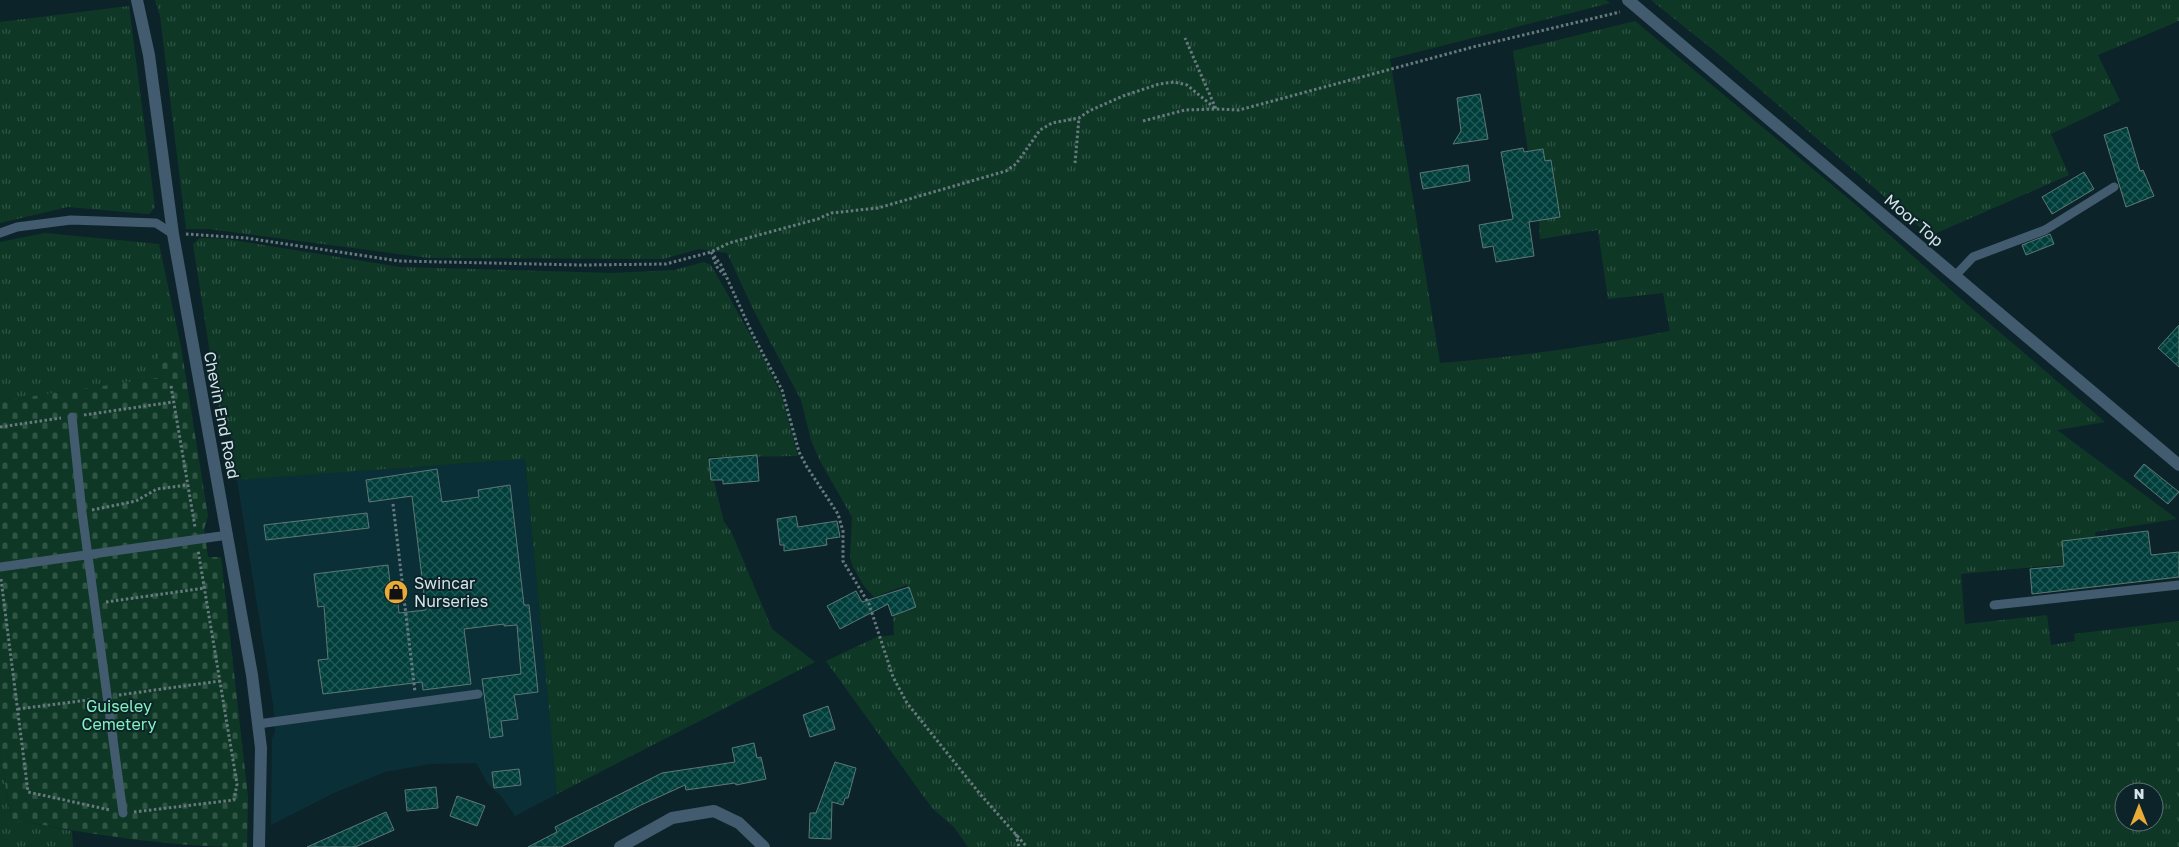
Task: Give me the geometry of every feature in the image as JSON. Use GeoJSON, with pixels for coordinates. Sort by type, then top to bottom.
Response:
{"type":"FeatureCollection","features":[{"type":"Feature","properties":{"kind":"street","name":"Chevin End Road"},"geometry":{"type":"LineString","coordinates":[[137,0],[152,71],[173,234],[252,675],[261,748],[259,842]]}},
{"type":"Feature","properties":{"kind":"street","name":"Moor Top"},"geometry":{"type":"LineString","coordinates":[[1633,4],[2179,465]]}},
{"type":"Feature","properties":{"kind":"street"},"geometry":{"type":"LineString","coordinates":[[620,847],[672,818],[714,811],[739,823],[764,847]]}},
{"type":"Feature","properties":{"kind":"lane"},"geometry":{"type":"LineString","coordinates":[[1955,276],[1973,257],[2045,230],[2114,187]]}},
{"type":"Feature","properties":{"kind":"lane"},"geometry":{"type":"LineString","coordinates":[[0,233],[16,227],[71,220],[156,223],[173,234]]}},
{"type":"Feature","properties":{"kind":"lane"},"geometry":{"type":"LineString","coordinates":[[72,417],[82,512],[123,813]]}},
{"type":"Feature","properties":{"kind":"lane"},"geometry":{"type":"LineString","coordinates":[[0,569],[228,536]]}},
{"type":"Feature","properties":{"kind":"lane"},"geometry":{"type":"LineString","coordinates":[[1994,605],[2179,585]]}},
{"type":"Feature","properties":{"kind":"lane"},"geometry":{"type":"LineString","coordinates":[[258,724],[478,694]]}},
{"type":"Feature","properties":{"kind":"path"},"geometry":{"type":"LineString","coordinates":[[1143,121],[1185,110],[1239,110],[1633,4]]}},
{"type":"Feature","properties":{"kind":"path"},"geometry":{"type":"LineString","coordinates":[[1185,38],[1216,109]]}},
{"type":"Feature","properties":{"kind":"path"},"geometry":{"type":"LineString","coordinates":[[173,234],[212,234],[399,261],[581,265],[666,264],[711,252],[729,243],[818,219],[830,213],[878,208],[1006,171],[1016,164],[1040,130],[1052,123],[1079,118],[1089,111],[1123,96],[1158,84],[1174,82],[1187,86],[1216,109]]}},
{"type":"Feature","properties":{"kind":"path"},"geometry":{"type":"LineString","coordinates":[[1075,163],[1079,118]]}},
{"type":"Feature","properties":{"kind":"path"},"geometry":{"type":"LineString","coordinates":[[711,252],[728,278],[752,333],[782,390],[799,452],[818,486],[838,514],[843,532],[844,561],[869,604],[882,636],[893,677],[907,702],[980,794],[1027,847]]}},
{"type":"Feature","properties":{"kind":"path"},"geometry":{"type":"LineString","coordinates":[[0,569],[28,792],[123,813],[234,800],[237,784],[170,386]]}},
{"type":"Feature","properties":{"kind":"path"},"geometry":{"type":"LineString","coordinates":[[0,427],[173,402]]}},
{"type":"Feature","properties":{"kind":"path"},"geometry":{"type":"LineString","coordinates":[[82,512],[136,501],[157,489],[187,484]]}},
{"type":"Feature","properties":{"kind":"path"},"geometry":{"type":"LineString","coordinates":[[393,504],[416,702]]}},
{"type":"Feature","properties":{"kind":"path"},"geometry":{"type":"LineString","coordinates":[[95,603],[205,588]]}},
{"type":"Feature","properties":{"kind":"path"},"geometry":{"type":"LineString","coordinates":[[1016,833],[1019,847]]}},
{"type":"Feature","properties":{"kind":"shaded area","name":"Swincar Nurseries"},"geometry":{"type":"Polygon","coordinates":[[[525,459],[557,794],[515,816],[502,797],[488,784],[476,763],[430,764],[385,772],[334,793],[271,825],[272,739],[275,732],[273,704],[237,480],[525,459]]]}},
{"type":"Feature","properties":{"kind":"green space"},"geometry":{"type":"Polygon","coordinates":[[[155,0],[1606,0],[1610,3],[1390,59],[1440,363],[1498,358],[1670,331],[1663,293],[1608,299],[1598,230],[1540,239],[1539,220],[1560,217],[1552,160],[1545,161],[1543,149],[1528,151],[1513,51],[1635,21],[1856,205],[1962,300],[2105,422],[2057,430],[2177,519],[2095,532],[2099,561],[1961,574],[1965,624],[2047,615],[2051,645],[2075,641],[2074,634],[2179,621],[2179,847],[968,847],[954,827],[932,808],[826,661],[877,637],[894,635],[893,615],[917,608],[907,585],[874,597],[864,586],[853,567],[850,557],[852,517],[820,461],[811,440],[801,400],[755,313],[727,253],[699,249],[663,259],[429,258],[209,229],[186,229],[160,16],[155,0]]]}},
{"type":"Feature","properties":{"kind":"green space"},"geometry":{"type":"Polygon","coordinates":[[[1651,0],[2179,0],[2179,21],[2098,55],[2120,101],[2051,134],[2069,175],[1930,236],[1727,61],[1651,0]]]}},
{"type":"Feature","properties":{"kind":"green space"},"geometry":{"type":"Polygon","coordinates":[[[129,6],[155,207],[149,214],[68,207],[0,223],[0,22],[129,6]]]}},
{"type":"Feature","properties":{"kind":"green space"},"geometry":{"type":"Polygon","coordinates":[[[45,233],[159,244],[181,347],[156,351],[164,377],[0,401],[0,242],[45,233]]]}},
{"type":"Feature","properties":{"kind":"green space"},"geometry":{"type":"Polygon","coordinates":[[[200,238],[226,239],[400,267],[612,273],[674,270],[704,262],[711,265],[765,361],[781,394],[798,456],[708,457],[724,522],[731,531],[772,629],[815,662],[557,794],[525,459],[237,480],[229,477],[224,446],[232,442],[230,431],[222,430],[193,244],[200,238]]]}},
{"type":"Feature","properties":{"kind":"green space","name":"Guiseley Cemetery"},"geometry":{"type":"Polygon","coordinates":[[[181,347],[208,516],[204,529],[208,557],[221,557],[248,797],[247,847],[188,845],[129,839],[11,819],[0,753],[0,401],[163,377],[159,370],[156,351],[181,347]]]}},
{"type":"Feature","properties":{"kind":"green space"},"geometry":{"type":"Polygon","coordinates":[[[0,753],[11,819],[72,831],[73,847],[0,847],[0,753]]]}},
{"type":"Feature","properties":{"kind":"building"},"geometry":{"type":"Polygon","coordinates":[[[1480,94],[1488,139],[1453,144],[1461,131],[1457,98],[1480,94]]]}},
{"type":"Feature","properties":{"kind":"building"},"geometry":{"type":"Polygon","coordinates":[[[2127,127],[2140,171],[2143,170],[2154,196],[2126,207],[2104,135],[2127,127]]]}},
{"type":"Feature","properties":{"kind":"building"},"geometry":{"type":"Polygon","coordinates":[[[1523,148],[1524,152],[1543,149],[1545,161],[1551,160],[1560,217],[1529,222],[1534,256],[1496,262],[1493,246],[1483,248],[1479,225],[1513,219],[1501,152],[1523,148]]]}},
{"type":"Feature","properties":{"kind":"building"},"geometry":{"type":"Polygon","coordinates":[[[1468,165],[1470,181],[1423,189],[1420,173],[1468,165]]]}},
{"type":"Feature","properties":{"kind":"building"},"geometry":{"type":"Polygon","coordinates":[[[2084,172],[2094,189],[2052,214],[2042,197],[2084,172]]]}},
{"type":"Feature","properties":{"kind":"building"},"geometry":{"type":"Polygon","coordinates":[[[2050,234],[2054,244],[2026,255],[2022,245],[2050,234]]]}},
{"type":"Feature","properties":{"kind":"building"},"geometry":{"type":"Polygon","coordinates":[[[2179,325],[2179,367],[2158,348],[2179,325]]]}},
{"type":"Feature","properties":{"kind":"building"},"geometry":{"type":"Polygon","coordinates":[[[757,455],[759,481],[723,484],[723,480],[711,480],[709,459],[757,455]]]}},
{"type":"Feature","properties":{"kind":"building"},"geometry":{"type":"Polygon","coordinates":[[[2144,464],[2179,492],[2168,504],[2134,476],[2144,464]]]}},
{"type":"Feature","properties":{"kind":"building"},"geometry":{"type":"Polygon","coordinates":[[[437,469],[442,502],[479,497],[478,490],[510,485],[524,605],[529,605],[538,692],[514,695],[518,719],[501,721],[503,736],[490,738],[482,679],[521,674],[517,625],[504,626],[504,624],[464,629],[471,684],[423,690],[422,682],[323,694],[318,660],[328,659],[324,606],[318,607],[314,574],[388,565],[392,603],[398,603],[399,613],[426,610],[412,496],[369,502],[366,480],[437,469]]]}},
{"type":"Feature","properties":{"kind":"building"},"geometry":{"type":"Polygon","coordinates":[[[367,513],[369,528],[266,540],[264,525],[367,513]]]}},
{"type":"Feature","properties":{"kind":"building"},"geometry":{"type":"Polygon","coordinates":[[[796,516],[798,527],[837,521],[840,537],[826,539],[827,545],[784,551],[784,545],[780,545],[777,519],[796,516]]]}},
{"type":"Feature","properties":{"kind":"building"},"geometry":{"type":"Polygon","coordinates":[[[2148,531],[2151,555],[2179,552],[2179,577],[2032,594],[2030,569],[2064,566],[2062,541],[2148,531]]]}},
{"type":"Feature","properties":{"kind":"building"},"geometry":{"type":"Polygon","coordinates":[[[909,587],[916,607],[892,616],[888,604],[840,629],[827,606],[856,591],[862,602],[909,587]]]}},
{"type":"Feature","properties":{"kind":"building"},"geometry":{"type":"Polygon","coordinates":[[[828,706],[835,729],[810,737],[803,715],[828,706]]]}},
{"type":"Feature","properties":{"kind":"building"},"geometry":{"type":"Polygon","coordinates":[[[754,743],[757,758],[761,757],[766,779],[736,785],[735,783],[686,790],[685,785],[641,805],[561,847],[528,847],[557,832],[555,827],[662,773],[735,762],[732,748],[754,743]]]}},
{"type":"Feature","properties":{"kind":"building"},"geometry":{"type":"Polygon","coordinates":[[[835,762],[856,768],[848,798],[845,798],[843,805],[832,802],[831,839],[809,838],[810,813],[816,813],[835,762]]]}},
{"type":"Feature","properties":{"kind":"building"},"geometry":{"type":"Polygon","coordinates":[[[519,769],[521,785],[494,788],[492,772],[519,769]]]}},
{"type":"Feature","properties":{"kind":"building"},"geometry":{"type":"Polygon","coordinates":[[[436,787],[438,808],[407,811],[405,790],[436,787]]]}},
{"type":"Feature","properties":{"kind":"building"},"geometry":{"type":"Polygon","coordinates":[[[457,796],[485,806],[477,826],[450,816],[457,796]]]}},
{"type":"Feature","properties":{"kind":"building"},"geometry":{"type":"Polygon","coordinates":[[[386,812],[394,830],[355,847],[307,847],[386,812]]]}},
{"type":"Feature","properties":{"kind":"place","name":"Swincar Nurseries"},"geometry":{"type":"Point","coordinates":[396,592]}}]}
